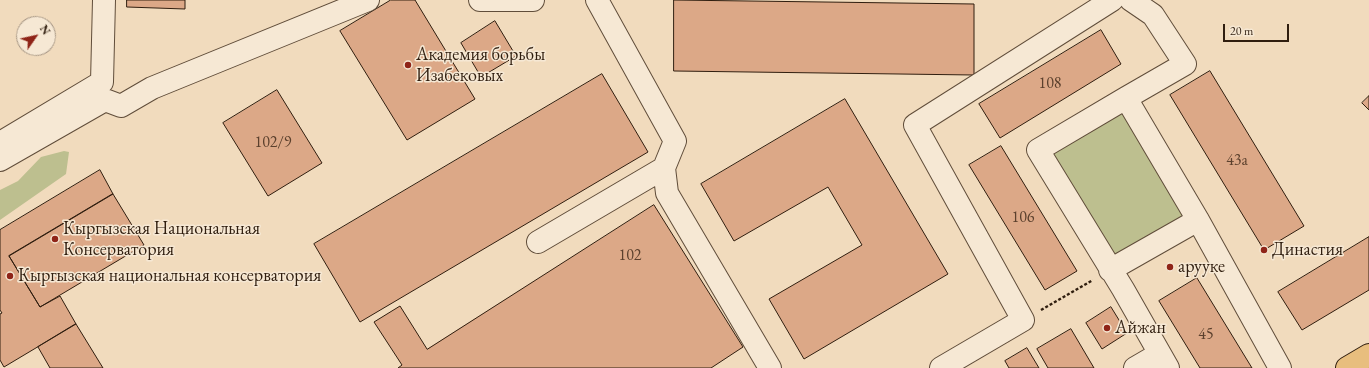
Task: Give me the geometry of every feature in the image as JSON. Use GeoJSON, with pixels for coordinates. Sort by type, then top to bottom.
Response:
{"type":"FeatureCollection","features":[{"type":"Feature","properties":{"kind":"main road"},"geometry":{"type":"LineString","coordinates":[[1347,368],[1369,355]]}},
{"type":"Feature","properties":{"kind":"street"},"geometry":{"type":"LineString","coordinates":[[0,143],[102,82],[104,0]]}},
{"type":"Feature","properties":{"kind":"street"},"geometry":{"type":"LineString","coordinates":[[0,160],[105,100],[121,106],[152,88],[368,0]]}},
{"type":"Feature","properties":{"kind":"street"},"geometry":{"type":"LineString","coordinates":[[480,0],[533,0]]}},
{"type":"Feature","properties":{"kind":"street"},"geometry":{"type":"LineString","coordinates":[[597,0],[675,141],[664,168],[667,193],[770,368]]}},
{"type":"Feature","properties":{"kind":"street"},"geometry":{"type":"LineString","coordinates":[[941,368],[1023,320],[915,126],[1112,0]]}},
{"type":"Feature","properties":{"kind":"street"},"geometry":{"type":"LineString","coordinates":[[1131,0],[1153,15],[1185,64],[1038,150],[1163,361],[1135,368]]}},
{"type":"Feature","properties":{"kind":"street"},"geometry":{"type":"LineString","coordinates":[[1126,98],[1198,220],[1280,368]]}},
{"type":"Feature","properties":{"kind":"street"},"geometry":{"type":"LineString","coordinates":[[538,242],[664,168]]}},
{"type":"Feature","properties":{"kind":"street"},"geometry":{"type":"LineString","coordinates":[[1110,270],[1198,220]]}},
{"type":"Feature","properties":{"kind":"path"},"geometry":{"type":"LineString","coordinates":[[1023,320],[1110,270]]}},
{"type":"Feature","properties":{"kind":"green space"},"geometry":{"type":"Polygon","coordinates":[[[1123,104],[1191,216],[1110,262],[1044,151],[1123,104]]]}},
{"type":"Feature","properties":{"kind":"green space"},"geometry":{"type":"Polygon","coordinates":[[[64,151],[69,152],[66,174],[0,220],[0,190],[18,181],[41,157],[64,151]]]}},
{"type":"Feature","properties":{"kind":"building"},"geometry":{"type":"Polygon","coordinates":[[[127,0],[185,0],[185,9],[127,7],[127,0]]]}},
{"type":"Feature","properties":{"kind":"building","name":"Академия борьбы Изабековых"},"geometry":{"type":"Polygon","coordinates":[[[391,0],[415,0],[475,99],[407,140],[340,31],[391,0]]]}},
{"type":"Feature","properties":{"kind":"building"},"geometry":{"type":"Polygon","coordinates":[[[674,0],[974,4],[974,75],[674,71],[674,0]]]}},
{"type":"Feature","properties":{"kind":"building"},"geometry":{"type":"Polygon","coordinates":[[[495,21],[516,56],[481,77],[461,43],[495,21]]]}},
{"type":"Feature","properties":{"kind":"building"},"geometry":{"type":"Polygon","coordinates":[[[1101,30],[1121,64],[1000,138],[979,104],[1101,30]]]}},
{"type":"Feature","properties":{"kind":"building"},"geometry":{"type":"Polygon","coordinates":[[[1210,71],[1304,226],[1264,250],[1170,95],[1210,71]]]}},
{"type":"Feature","properties":{"kind":"building"},"geometry":{"type":"Polygon","coordinates":[[[602,74],[648,152],[360,322],[314,244],[602,74]]]}},
{"type":"Feature","properties":{"kind":"building"},"geometry":{"type":"Polygon","coordinates":[[[277,90],[322,163],[268,196],[223,123],[277,90]]]}},
{"type":"Feature","properties":{"kind":"building"},"geometry":{"type":"Polygon","coordinates":[[[1369,96],[1369,110],[1362,103],[1369,96]]]}},
{"type":"Feature","properties":{"kind":"building"},"geometry":{"type":"Polygon","coordinates":[[[845,99],[948,274],[804,359],[769,299],[862,245],[828,187],[734,241],[701,184],[845,99]]]}},
{"type":"Feature","properties":{"kind":"building"},"geometry":{"type":"Polygon","coordinates":[[[1001,146],[1077,271],[1045,290],[969,165],[1001,146]]]}},
{"type":"Feature","properties":{"kind":"building","name":"Кыргызская национальная консерватория"},"geometry":{"type":"Polygon","coordinates":[[[100,170],[113,194],[9,256],[40,307],[60,296],[76,324],[4,367],[0,360],[0,314],[2,313],[0,310],[0,230],[100,170]]]}},
{"type":"Feature","properties":{"kind":"building"},"geometry":{"type":"Polygon","coordinates":[[[113,194],[144,245],[40,307],[9,256],[113,194]]]}},
{"type":"Feature","properties":{"kind":"building"},"geometry":{"type":"Polygon","coordinates":[[[654,205],[743,347],[711,368],[398,368],[402,365],[374,322],[400,306],[427,349],[654,205]]]}},
{"type":"Feature","properties":{"kind":"building"},"geometry":{"type":"Polygon","coordinates":[[[1369,237],[1369,290],[1302,330],[1278,292],[1369,237]]]}},
{"type":"Feature","properties":{"kind":"building"},"geometry":{"type":"Polygon","coordinates":[[[1197,278],[1252,368],[1200,368],[1159,301],[1197,278]]]}},
{"type":"Feature","properties":{"kind":"building","name":"Айжан"},"geometry":{"type":"Polygon","coordinates":[[[1111,307],[1127,333],[1102,349],[1086,323],[1111,307]]]}},
{"type":"Feature","properties":{"kind":"building"},"geometry":{"type":"Polygon","coordinates":[[[76,324],[103,368],[50,368],[38,347],[76,324]]]}},
{"type":"Feature","properties":{"kind":"building"},"geometry":{"type":"Polygon","coordinates":[[[1071,329],[1094,368],[1048,368],[1037,349],[1071,329]]]}},
{"type":"Feature","properties":{"kind":"building"},"geometry":{"type":"Polygon","coordinates":[[[1027,348],[1039,368],[1009,368],[1005,361],[1027,348]]]}},
{"type":"Feature","properties":{"kind":"place","name":"Академия борьбы Изабековых"},"geometry":{"type":"Point","coordinates":[408,65]}},
{"type":"Feature","properties":{"kind":"place","name":"Кыргызская Национальная Консерватория"},"geometry":{"type":"Point","coordinates":[55,239]}},
{"type":"Feature","properties":{"kind":"place","name":"Династия"},"geometry":{"type":"Point","coordinates":[1264,250]}},
{"type":"Feature","properties":{"kind":"place","name":"арууке"},"geometry":{"type":"Point","coordinates":[1170,267]}},
{"type":"Feature","properties":{"kind":"place","name":"Кыргызская национальная консерватория"},"geometry":{"type":"Point","coordinates":[10,276]}},
{"type":"Feature","properties":{"kind":"place","name":"Айжан"},"geometry":{"type":"Point","coordinates":[1107,328]}}]}
